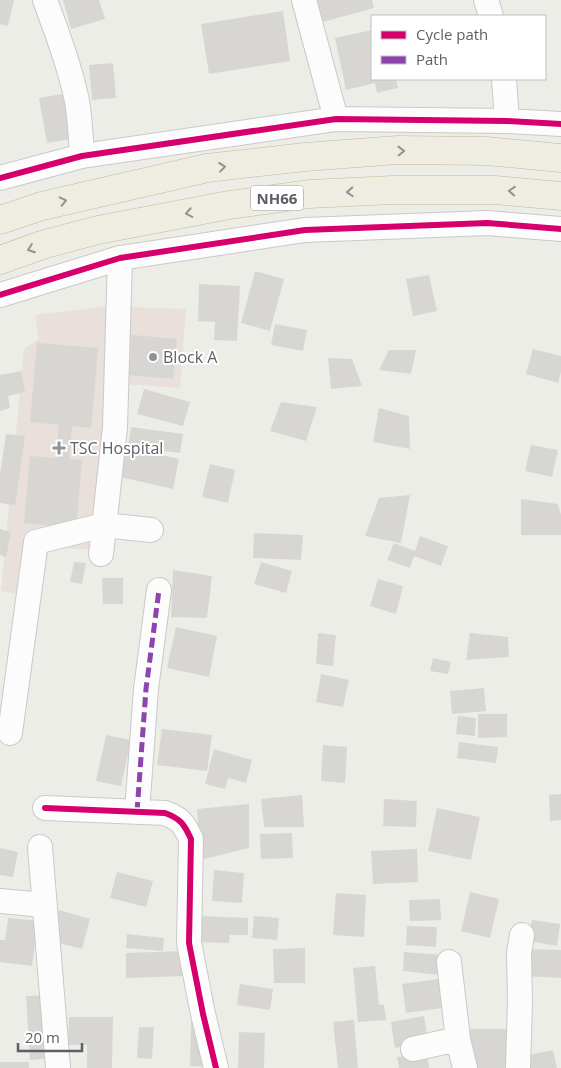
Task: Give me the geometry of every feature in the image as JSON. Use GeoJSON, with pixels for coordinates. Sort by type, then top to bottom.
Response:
{"type":"FeatureCollection","features":[{"type":"Feature","properties":{"kind":"highway","name":"NH66"},"geometry":{"type":"LineString","coordinates":[[0,220],[42,206],[208,168],[304,157],[398,150],[476,150],[561,158]]}},
{"type":"Feature","properties":{"kind":"highway","name":"NH66"},"geometry":{"type":"LineString","coordinates":[[0,260],[44,244],[98,230],[229,205],[309,194],[393,190],[495,190],[561,196]]}},
{"type":"Feature","properties":{"kind":"street"},"geometry":{"type":"LineString","coordinates":[[45,0],[64,54],[76,100],[81,128],[82,156]]}},
{"type":"Feature","properties":{"kind":"street"},"geometry":{"type":"LineString","coordinates":[[304,0],[336,119]]}},
{"type":"Feature","properties":{"kind":"street"},"geometry":{"type":"LineString","coordinates":[[486,0],[491,15]]}},
{"type":"Feature","properties":{"kind":"street"},"geometry":{"type":"LineString","coordinates":[[504,80],[506,121]]}},
{"type":"Feature","properties":{"kind":"street"},"geometry":{"type":"LineString","coordinates":[[0,178],[82,156],[336,119],[506,121],[561,124]]}},
{"type":"Feature","properties":{"kind":"street"},"geometry":{"type":"LineString","coordinates":[[0,295],[120,258],[305,230],[487,223],[561,229]]}},
{"type":"Feature","properties":{"kind":"street"},"geometry":{"type":"LineString","coordinates":[[101,554],[115,427],[120,258]]}},
{"type":"Feature","properties":{"kind":"street"},"geometry":{"type":"LineString","coordinates":[[10,733],[36,542],[104,525],[150,530]]}},
{"type":"Feature","properties":{"kind":"street"},"geometry":{"type":"LineString","coordinates":[[138,812],[146,689],[159,590]]}},
{"type":"Feature","properties":{"kind":"street"},"geometry":{"type":"LineString","coordinates":[[45,808],[165,813],[176,817],[184,824],[191,839],[190,943],[203,1014],[216,1068]]}},
{"type":"Feature","properties":{"kind":"street"},"geometry":{"type":"LineString","coordinates":[[40,847],[58,1068]]}},
{"type":"Feature","properties":{"kind":"street"},"geometry":{"type":"LineString","coordinates":[[0,901],[44,905]]}},
{"type":"Feature","properties":{"kind":"street"},"geometry":{"type":"LineString","coordinates":[[518,1068],[519,953],[522,935]]}},
{"type":"Feature","properties":{"kind":"street"},"geometry":{"type":"LineString","coordinates":[[449,962],[458,1039],[465,1068]]}},
{"type":"Feature","properties":{"kind":"street"},"geometry":{"type":"LineString","coordinates":[[413,1049],[458,1039]]}},
{"type":"Feature","properties":{"kind":"shaded area","name":"TSC Hospital"},"geometry":{"type":"Polygon","coordinates":[[[116,305],[94,549],[49,548],[40,597],[1,591],[24,349],[39,339],[35,315],[116,305]]]}},
{"type":"Feature","properties":{"kind":"shaded area"},"geometry":{"type":"Polygon","coordinates":[[[129,307],[186,309],[180,388],[124,384],[129,307]]]}},
{"type":"Feature","properties":{"kind":"building"},"geometry":{"type":"Polygon","coordinates":[[[0,0],[14,0],[8,26],[0,24],[0,0]]]}},
{"type":"Feature","properties":{"kind":"building"},"geometry":{"type":"Polygon","coordinates":[[[63,0],[99,0],[105,19],[71,29],[63,0]]]}},
{"type":"Feature","properties":{"kind":"building"},"geometry":{"type":"Polygon","coordinates":[[[317,0],[372,0],[374,8],[323,22],[317,0]]]}},
{"type":"Feature","properties":{"kind":"building"},"geometry":{"type":"Polygon","coordinates":[[[283,11],[290,61],[209,74],[201,24],[283,11]]]}},
{"type":"Feature","properties":{"kind":"building"},"geometry":{"type":"Polygon","coordinates":[[[371,30],[371,80],[396,80],[398,88],[377,93],[375,83],[346,90],[335,38],[371,30]]]}},
{"type":"Feature","properties":{"kind":"building"},"geometry":{"type":"Polygon","coordinates":[[[113,63],[116,98],[92,100],[89,65],[113,63]]]}},
{"type":"Feature","properties":{"kind":"building"},"geometry":{"type":"Polygon","coordinates":[[[68,93],[76,138],[47,143],[39,98],[68,93]]]}},
{"type":"Feature","properties":{"kind":"building"},"geometry":{"type":"Polygon","coordinates":[[[255,271],[284,279],[270,331],[241,323],[255,271]]]}},
{"type":"Feature","properties":{"kind":"building"},"geometry":{"type":"Polygon","coordinates":[[[429,275],[437,311],[413,316],[406,279],[429,275]]]}},
{"type":"Feature","properties":{"kind":"building"},"geometry":{"type":"Polygon","coordinates":[[[199,284],[240,286],[237,341],[214,340],[215,322],[198,321],[199,284]]]}},
{"type":"Feature","properties":{"kind":"building"},"geometry":{"type":"Polygon","coordinates":[[[275,324],[307,330],[303,351],[271,345],[275,324]]]}},
{"type":"Feature","properties":{"kind":"building","name":"Block A"},"geometry":{"type":"Polygon","coordinates":[[[132,335],[177,339],[173,379],[129,375],[132,335]]]}},
{"type":"Feature","properties":{"kind":"building"},"geometry":{"type":"Polygon","coordinates":[[[37,343],[98,348],[91,428],[72,426],[69,459],[82,460],[76,528],[24,523],[30,456],[56,458],[59,425],[30,422],[37,343]]]}},
{"type":"Feature","properties":{"kind":"building"},"geometry":{"type":"Polygon","coordinates":[[[533,349],[561,356],[561,372],[558,383],[526,374],[533,349]]]}},
{"type":"Feature","properties":{"kind":"building"},"geometry":{"type":"Polygon","coordinates":[[[389,350],[416,350],[411,374],[379,370],[389,350]]]}},
{"type":"Feature","properties":{"kind":"building"},"geometry":{"type":"Polygon","coordinates":[[[328,358],[352,359],[362,386],[331,389],[328,358]]]}},
{"type":"Feature","properties":{"kind":"building"},"geometry":{"type":"Polygon","coordinates":[[[21,371],[25,392],[8,396],[10,408],[0,411],[0,375],[21,371]]]}},
{"type":"Feature","properties":{"kind":"building"},"geometry":{"type":"Polygon","coordinates":[[[144,389],[190,402],[183,426],[137,414],[144,389]]]}},
{"type":"Feature","properties":{"kind":"building"},"geometry":{"type":"Polygon","coordinates":[[[281,402],[317,407],[306,441],[270,431],[281,402]]]}},
{"type":"Feature","properties":{"kind":"building"},"geometry":{"type":"Polygon","coordinates":[[[379,408],[409,416],[410,449],[373,442],[379,408]]]}},
{"type":"Feature","properties":{"kind":"building"},"geometry":{"type":"Polygon","coordinates":[[[131,427],[183,434],[180,453],[128,446],[131,427]]]}},
{"type":"Feature","properties":{"kind":"building"},"geometry":{"type":"Polygon","coordinates":[[[6,434],[25,436],[15,505],[0,503],[0,474],[6,434]]]}},
{"type":"Feature","properties":{"kind":"building"},"geometry":{"type":"Polygon","coordinates":[[[117,445],[179,459],[173,489],[111,475],[117,445]]]}},
{"type":"Feature","properties":{"kind":"building"},"geometry":{"type":"Polygon","coordinates":[[[531,445],[558,450],[552,477],[525,471],[531,445]]]}},
{"type":"Feature","properties":{"kind":"building"},"geometry":{"type":"Polygon","coordinates":[[[210,464],[235,470],[228,503],[202,497],[210,464]]]}},
{"type":"Feature","properties":{"kind":"building"},"geometry":{"type":"Polygon","coordinates":[[[410,495],[401,543],[365,536],[379,498],[410,495]]]}},
{"type":"Feature","properties":{"kind":"building"},"geometry":{"type":"Polygon","coordinates":[[[521,499],[558,504],[561,515],[561,535],[521,535],[521,499]]]}},
{"type":"Feature","properties":{"kind":"building"},"geometry":{"type":"Polygon","coordinates":[[[0,529],[11,532],[6,557],[0,555],[0,529]]]}},
{"type":"Feature","properties":{"kind":"building"},"geometry":{"type":"Polygon","coordinates":[[[254,533],[303,535],[301,560],[253,558],[254,533]]]}},
{"type":"Feature","properties":{"kind":"building"},"geometry":{"type":"Polygon","coordinates":[[[420,536],[448,546],[441,566],[414,556],[410,568],[387,560],[394,543],[415,551],[420,536]]]}},
{"type":"Feature","properties":{"kind":"building"},"geometry":{"type":"Polygon","coordinates":[[[74,562],[86,563],[82,584],[70,582],[74,562]]]}},
{"type":"Feature","properties":{"kind":"building"},"geometry":{"type":"Polygon","coordinates":[[[261,562],[292,571],[286,593],[254,584],[261,562]]]}},
{"type":"Feature","properties":{"kind":"building"},"geometry":{"type":"Polygon","coordinates":[[[173,570],[212,576],[207,618],[171,617],[173,570]]]}},
{"type":"Feature","properties":{"kind":"building"},"geometry":{"type":"Polygon","coordinates":[[[102,578],[123,578],[123,604],[103,604],[102,578]]]}},
{"type":"Feature","properties":{"kind":"building"},"geometry":{"type":"Polygon","coordinates":[[[378,579],[403,586],[396,614],[370,606],[378,579]]]}},
{"type":"Feature","properties":{"kind":"building"},"geometry":{"type":"Polygon","coordinates":[[[176,627],[217,636],[209,677],[167,668],[176,627]]]}},
{"type":"Feature","properties":{"kind":"building"},"geometry":{"type":"Polygon","coordinates":[[[318,633],[336,635],[333,666],[316,664],[318,633]]]}},
{"type":"Feature","properties":{"kind":"building"},"geometry":{"type":"Polygon","coordinates":[[[470,633],[508,637],[509,657],[466,660],[470,633]]]}},
{"type":"Feature","properties":{"kind":"building"},"geometry":{"type":"Polygon","coordinates":[[[433,658],[451,662],[448,674],[430,671],[433,658]]]}},
{"type":"Feature","properties":{"kind":"building"},"geometry":{"type":"Polygon","coordinates":[[[321,674],[349,680],[343,707],[316,702],[321,674]]]}},
{"type":"Feature","properties":{"kind":"building"},"geometry":{"type":"Polygon","coordinates":[[[484,688],[486,711],[452,714],[450,691],[484,688]]]}},
{"type":"Feature","properties":{"kind":"building"},"geometry":{"type":"Polygon","coordinates":[[[478,714],[507,714],[507,737],[478,738],[478,714]]]}},
{"type":"Feature","properties":{"kind":"building"},"geometry":{"type":"Polygon","coordinates":[[[458,716],[476,718],[475,736],[456,734],[458,716]]]}},
{"type":"Feature","properties":{"kind":"building"},"geometry":{"type":"Polygon","coordinates":[[[162,729],[212,735],[207,771],[157,765],[162,729]]]}},
{"type":"Feature","properties":{"kind":"building"},"geometry":{"type":"Polygon","coordinates":[[[106,735],[131,740],[121,786],[96,781],[106,735]]]}},
{"type":"Feature","properties":{"kind":"building"},"geometry":{"type":"Polygon","coordinates":[[[459,742],[498,747],[496,763],[457,758],[459,742]]]}},
{"type":"Feature","properties":{"kind":"building"},"geometry":{"type":"Polygon","coordinates":[[[323,745],[347,747],[345,783],[321,781],[323,745]]]}},
{"type":"Feature","properties":{"kind":"building"},"geometry":{"type":"Polygon","coordinates":[[[214,749],[252,760],[246,783],[228,778],[225,789],[205,784],[214,749]]]}},
{"type":"Feature","properties":{"kind":"building"},"geometry":{"type":"Polygon","coordinates":[[[561,794],[561,820],[550,821],[549,795],[561,794]]]}},
{"type":"Feature","properties":{"kind":"building"},"geometry":{"type":"Polygon","coordinates":[[[302,795],[304,827],[264,827],[261,799],[302,795]]]}},
{"type":"Feature","properties":{"kind":"building"},"geometry":{"type":"Polygon","coordinates":[[[384,799],[417,801],[416,827],[383,826],[384,799]]]}},
{"type":"Feature","properties":{"kind":"building"},"geometry":{"type":"Polygon","coordinates":[[[249,804],[249,848],[200,860],[197,809],[249,804]]]}},
{"type":"Feature","properties":{"kind":"building"},"geometry":{"type":"Polygon","coordinates":[[[437,808],[480,817],[471,860],[428,851],[437,808]]]}},
{"type":"Feature","properties":{"kind":"building"},"geometry":{"type":"Polygon","coordinates":[[[292,833],[293,858],[261,859],[260,834],[292,833]]]}},
{"type":"Feature","properties":{"kind":"building"},"geometry":{"type":"Polygon","coordinates":[[[0,848],[18,852],[13,877],[0,875],[0,848]]]}},
{"type":"Feature","properties":{"kind":"building"},"geometry":{"type":"Polygon","coordinates":[[[417,849],[418,882],[373,884],[371,851],[417,849]]]}},
{"type":"Feature","properties":{"kind":"building"},"geometry":{"type":"Polygon","coordinates":[[[214,870],[244,873],[242,903],[212,901],[214,870]]]}},
{"type":"Feature","properties":{"kind":"building"},"geometry":{"type":"Polygon","coordinates":[[[117,872],[153,881],[146,907],[110,898],[117,872]]]}},
{"type":"Feature","properties":{"kind":"building"},"geometry":{"type":"Polygon","coordinates":[[[470,892],[499,899],[490,938],[461,931],[470,892]]]}},
{"type":"Feature","properties":{"kind":"building"},"geometry":{"type":"Polygon","coordinates":[[[336,893],[366,895],[364,937],[333,935],[336,893]]]}},
{"type":"Feature","properties":{"kind":"building"},"geometry":{"type":"Polygon","coordinates":[[[440,899],[441,920],[410,921],[409,900],[440,899]]]}},
{"type":"Feature","properties":{"kind":"building"},"geometry":{"type":"Polygon","coordinates":[[[59,910],[90,919],[82,949],[51,941],[59,910]]]}},
{"type":"Feature","properties":{"kind":"building"},"geometry":{"type":"Polygon","coordinates":[[[198,916],[248,918],[248,935],[230,935],[229,943],[197,942],[198,916]]]}},
{"type":"Feature","properties":{"kind":"building"},"geometry":{"type":"Polygon","coordinates":[[[254,916],[279,918],[277,940],[252,938],[254,916]]]}},
{"type":"Feature","properties":{"kind":"building"},"geometry":{"type":"Polygon","coordinates":[[[8,918],[38,921],[32,966],[0,962],[0,940],[5,940],[8,918]]]}},
{"type":"Feature","properties":{"kind":"building"},"geometry":{"type":"Polygon","coordinates":[[[532,920],[560,924],[557,946],[528,941],[532,920]]]}},
{"type":"Feature","properties":{"kind":"building"},"geometry":{"type":"Polygon","coordinates":[[[407,926],[437,927],[436,947],[406,945],[407,926]]]}},
{"type":"Feature","properties":{"kind":"building"},"geometry":{"type":"Polygon","coordinates":[[[127,934],[164,938],[163,951],[126,948],[127,934]]]}},
{"type":"Feature","properties":{"kind":"building"},"geometry":{"type":"Polygon","coordinates":[[[305,948],[305,983],[274,983],[273,949],[305,948]]]}},
{"type":"Feature","properties":{"kind":"building"},"geometry":{"type":"Polygon","coordinates":[[[524,949],[561,950],[561,978],[524,976],[524,949]]]}},
{"type":"Feature","properties":{"kind":"building"},"geometry":{"type":"Polygon","coordinates":[[[183,951],[184,976],[126,978],[126,953],[183,951]]]}},
{"type":"Feature","properties":{"kind":"building"},"geometry":{"type":"Polygon","coordinates":[[[404,952],[441,955],[439,975],[403,971],[404,952]]]}},
{"type":"Feature","properties":{"kind":"building"},"geometry":{"type":"Polygon","coordinates":[[[375,966],[379,1005],[384,1005],[386,1020],[358,1022],[353,968],[375,966]]]}},
{"type":"Feature","properties":{"kind":"building"},"geometry":{"type":"Polygon","coordinates":[[[446,978],[450,1007],[406,1013],[402,984],[446,978]]]}},
{"type":"Feature","properties":{"kind":"building"},"geometry":{"type":"Polygon","coordinates":[[[240,984],[273,989],[270,1010],[237,1005],[240,984]]]}},
{"type":"Feature","properties":{"kind":"building"},"geometry":{"type":"Polygon","coordinates":[[[49,995],[53,1058],[30,1060],[26,996],[49,995]]]}},
{"type":"Feature","properties":{"kind":"building"},"geometry":{"type":"Polygon","coordinates":[[[424,1016],[428,1041],[395,1048],[391,1022],[424,1016]]]}},
{"type":"Feature","properties":{"kind":"building"},"geometry":{"type":"Polygon","coordinates":[[[69,1017],[113,1017],[112,1068],[87,1068],[87,1045],[68,1045],[69,1017]]]}},
{"type":"Feature","properties":{"kind":"building"},"geometry":{"type":"Polygon","coordinates":[[[354,1020],[358,1068],[338,1068],[333,1022],[354,1020]]]}},
{"type":"Feature","properties":{"kind":"building"},"geometry":{"type":"Polygon","coordinates":[[[191,1022],[208,1023],[207,1067],[190,1066],[191,1022]]]}},
{"type":"Feature","properties":{"kind":"building"},"geometry":{"type":"Polygon","coordinates":[[[139,1027],[154,1027],[152,1059],[137,1058],[139,1027]]]}},
{"type":"Feature","properties":{"kind":"building"},"geometry":{"type":"Polygon","coordinates":[[[469,1029],[513,1029],[513,1068],[469,1068],[469,1029]]]}},
{"type":"Feature","properties":{"kind":"building"},"geometry":{"type":"Polygon","coordinates":[[[239,1032],[265,1033],[264,1068],[238,1068],[239,1032]]]}},
{"type":"Feature","properties":{"kind":"building"},"geometry":{"type":"Polygon","coordinates":[[[553,1050],[557,1068],[531,1068],[528,1055],[553,1050]]]}},
{"type":"Feature","properties":{"kind":"building"},"geometry":{"type":"Polygon","coordinates":[[[427,1053],[429,1068],[399,1068],[397,1057],[427,1053]]]}},
{"type":"Feature","properties":{"kind":"building"},"geometry":{"type":"Polygon","coordinates":[[[0,1062],[29,1062],[29,1068],[0,1068],[0,1062]]]}},
{"type":"Feature","properties":{"kind":"marked path"},"geometry":{"type":"LineString","coordinates":[[137,812],[146,689],[159,590]]}},
{"type":"Feature","properties":{"kind":"cycle path"},"geometry":{"type":"LineString","coordinates":[[0,178],[82,156],[336,119],[507,121],[561,124]]}},
{"type":"Feature","properties":{"kind":"cycle path"},"geometry":{"type":"LineString","coordinates":[[0,295],[120,258],[305,230],[487,223],[561,229]]}},
{"type":"Feature","properties":{"kind":"cycle path"},"geometry":{"type":"LineString","coordinates":[[45,808],[165,813],[175,817],[184,826],[191,839],[189,943],[216,1068]]}},
{"type":"Feature","properties":{"kind":"place","name":"Block A"},"geometry":{"type":"Point","coordinates":[153,357]}},
{"type":"Feature","properties":{"kind":"place","name":"TSC Hospital"},"geometry":{"type":"Point","coordinates":[59,448]}}]}
